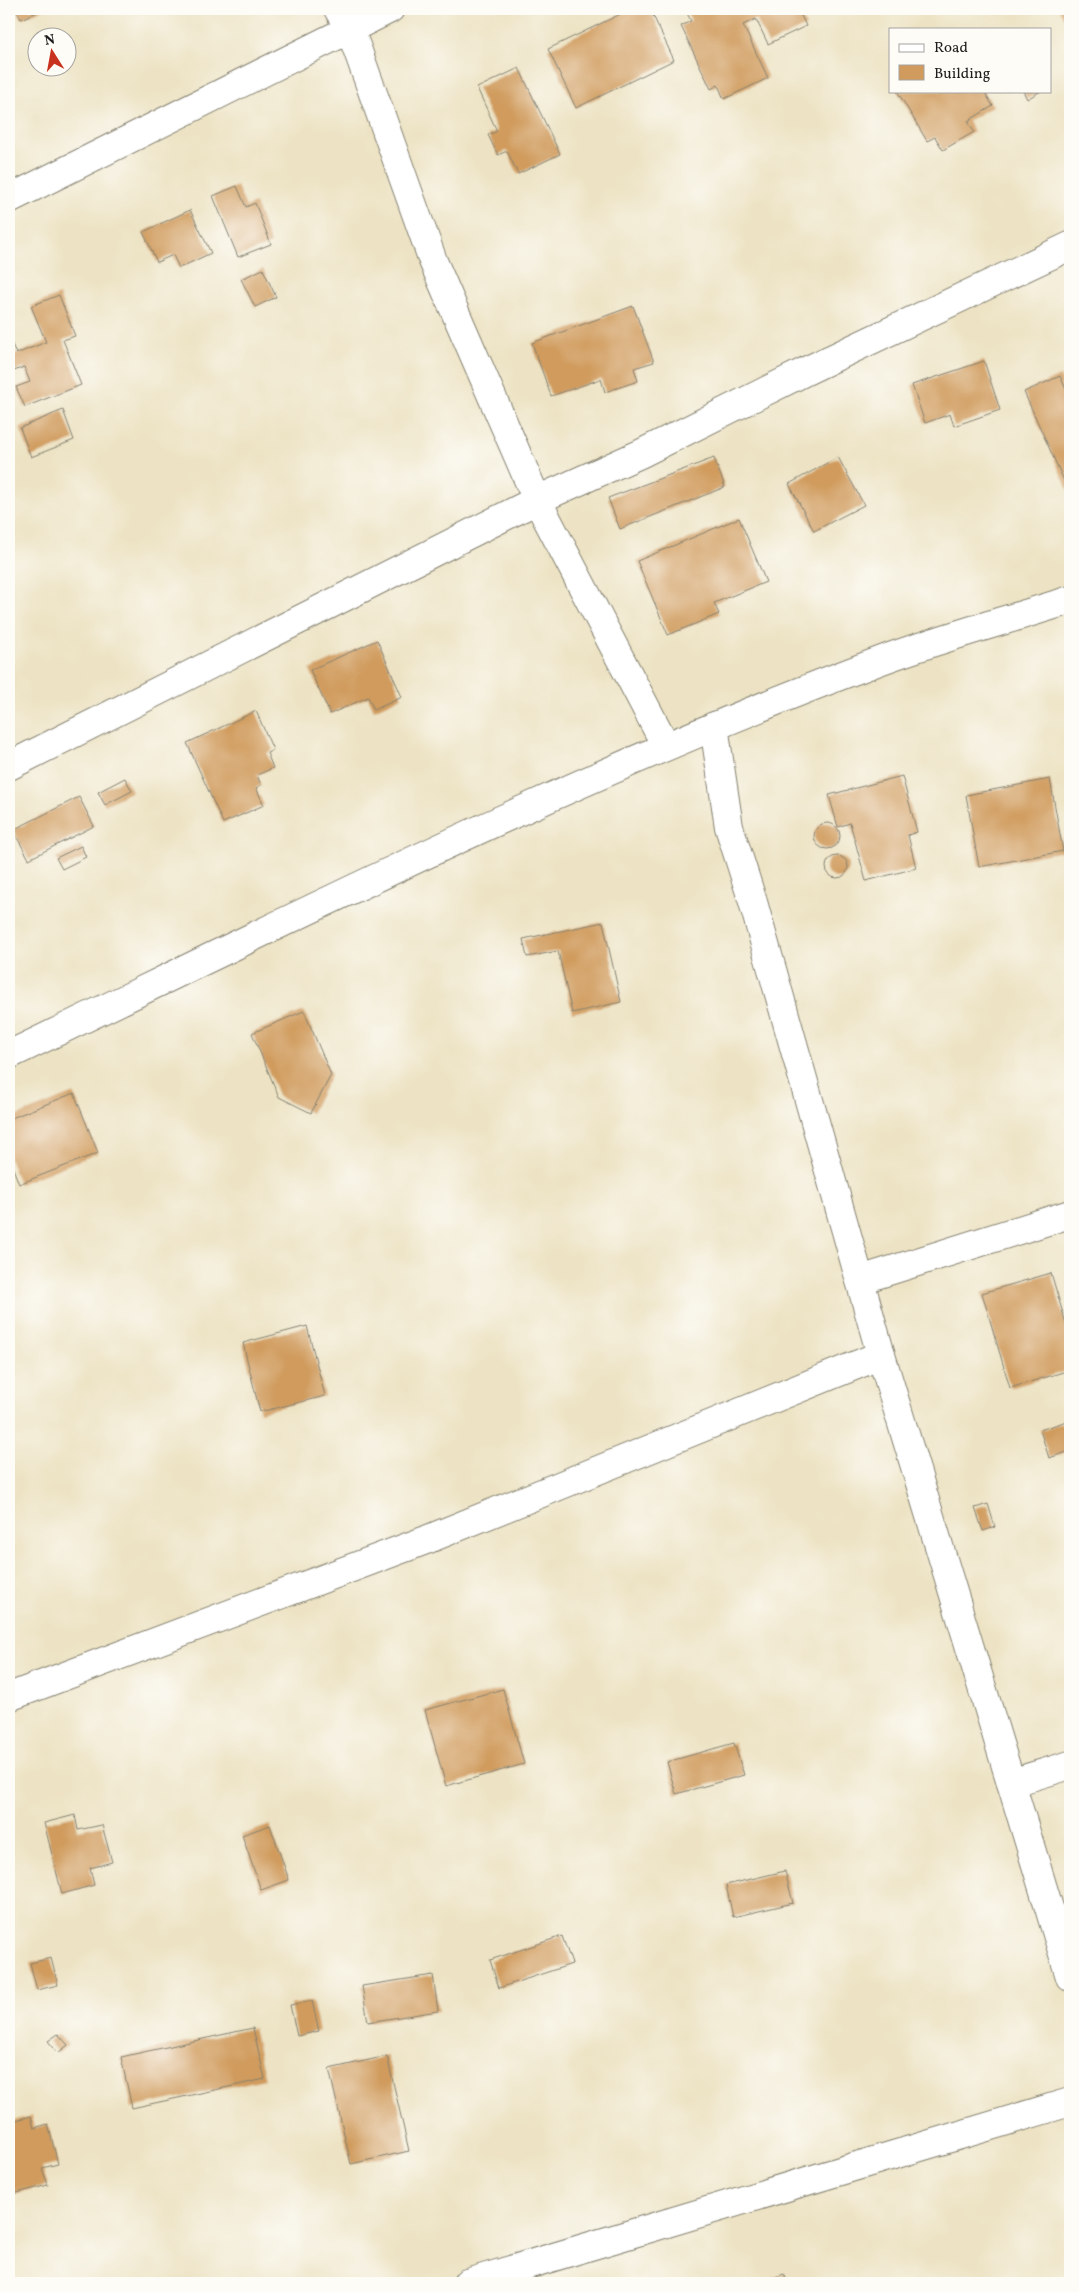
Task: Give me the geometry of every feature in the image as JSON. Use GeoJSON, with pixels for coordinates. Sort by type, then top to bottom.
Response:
{"type":"FeatureCollection","features":[{"type":"Feature","properties":{"kind":"street"},"geometry":{"type":"LineString","coordinates":[[9,199],[344,19],[390,9]]}},
{"type":"Feature","properties":{"kind":"street"},"geometry":{"type":"LineString","coordinates":[[344,19],[433,262],[537,500],[666,746]]}},
{"type":"Feature","properties":{"kind":"street"},"geometry":{"type":"LineString","coordinates":[[9,766],[537,500],[640,454],[810,369],[1070,246]]}},
{"type":"Feature","properties":{"kind":"street"},"geometry":{"type":"LineString","coordinates":[[9,1055],[440,847],[666,746],[884,660],[1070,600]]}},
{"type":"Feature","properties":{"kind":"street"},"geometry":{"type":"LineString","coordinates":[[714,726],[729,827],[750,893],[881,1355],[1070,1977]]}},
{"type":"Feature","properties":{"kind":"street"},"geometry":{"type":"LineString","coordinates":[[860,1280],[1070,1214]]}},
{"type":"Feature","properties":{"kind":"street"},"geometry":{"type":"LineString","coordinates":[[9,1697],[426,1540],[881,1355]]}},
{"type":"Feature","properties":{"kind":"street"},"geometry":{"type":"LineString","coordinates":[[1011,1783],[1070,1765]]}},
{"type":"Feature","properties":{"kind":"street"},"geometry":{"type":"LineString","coordinates":[[467,2283],[1070,2102]]}},
{"type":"Feature","properties":{"kind":"building"},"geometry":{"type":"Polygon","coordinates":[[[16,9],[44,9],[21,19],[16,9]]]}},
{"type":"Feature","properties":{"kind":"building"},"geometry":{"type":"Polygon","coordinates":[[[631,9],[650,9],[674,60],[576,108],[548,49],[631,9]]]}},
{"type":"Feature","properties":{"kind":"building"},"geometry":{"type":"Polygon","coordinates":[[[685,9],[798,9],[806,26],[768,44],[756,19],[743,25],[768,78],[724,99],[718,85],[711,89],[681,26],[691,21],[685,9]]]}},
{"type":"Feature","properties":{"kind":"building"},"geometry":{"type":"Polygon","coordinates":[[[1059,9],[1070,9],[1070,29],[1059,9]]]}},
{"type":"Feature","properties":{"kind":"building"},"geometry":{"type":"Polygon","coordinates":[[[519,68],[560,154],[518,174],[507,151],[498,155],[488,135],[497,131],[477,88],[519,68]]]}},
{"type":"Feature","properties":{"kind":"building"},"geometry":{"type":"Polygon","coordinates":[[[898,92],[985,92],[993,106],[968,121],[974,132],[943,150],[935,137],[927,141],[898,92]]]}},
{"type":"Feature","properties":{"kind":"building"},"geometry":{"type":"Polygon","coordinates":[[[1024,92],[1039,92],[1027,99],[1024,92]]]}},
{"type":"Feature","properties":{"kind":"building"},"geometry":{"type":"Polygon","coordinates":[[[237,186],[246,207],[255,203],[271,244],[238,257],[213,196],[237,186]]]}},
{"type":"Feature","properties":{"kind":"building"},"geometry":{"type":"Polygon","coordinates":[[[190,210],[211,253],[179,268],[173,255],[157,262],[143,232],[190,210]]]}},
{"type":"Feature","properties":{"kind":"building"},"geometry":{"type":"Polygon","coordinates":[[[263,269],[276,297],[255,307],[241,279],[263,269]]]}},
{"type":"Feature","properties":{"kind":"building"},"geometry":{"type":"Polygon","coordinates":[[[59,295],[75,336],[63,340],[81,385],[25,407],[16,387],[30,382],[24,367],[9,373],[9,337],[16,354],[46,342],[31,306],[59,295]]]}},
{"type":"Feature","properties":{"kind":"building"},"geometry":{"type":"Polygon","coordinates":[[[633,306],[654,362],[634,368],[638,381],[605,392],[601,379],[551,396],[532,343],[633,306]]]}},
{"type":"Feature","properties":{"kind":"building"},"geometry":{"type":"Polygon","coordinates":[[[984,361],[1000,410],[954,426],[950,414],[925,423],[912,385],[984,361]]]}},
{"type":"Feature","properties":{"kind":"building"},"geometry":{"type":"Polygon","coordinates":[[[1060,376],[1070,398],[1070,494],[1024,392],[1060,376]]]}},
{"type":"Feature","properties":{"kind":"building"},"geometry":{"type":"Polygon","coordinates":[[[63,410],[74,440],[31,457],[20,428],[63,410]]]}},
{"type":"Feature","properties":{"kind":"building"},"geometry":{"type":"Polygon","coordinates":[[[838,457],[864,505],[814,531],[789,484],[838,457]]]}},
{"type":"Feature","properties":{"kind":"building"},"geometry":{"type":"Polygon","coordinates":[[[714,458],[725,487],[620,529],[608,498],[714,458]]]}},
{"type":"Feature","properties":{"kind":"building"},"geometry":{"type":"Polygon","coordinates":[[[739,518],[766,582],[714,603],[719,614],[668,635],[637,561],[739,518]]]}},
{"type":"Feature","properties":{"kind":"building"},"geometry":{"type":"Polygon","coordinates":[[[377,640],[402,697],[374,710],[368,697],[330,714],[310,670],[377,640]]]}},
{"type":"Feature","properties":{"kind":"building"},"geometry":{"type":"Polygon","coordinates":[[[256,711],[273,750],[267,753],[273,768],[257,775],[261,785],[256,788],[264,805],[223,823],[187,743],[256,711]]]}},
{"type":"Feature","properties":{"kind":"building"},"geometry":{"type":"Polygon","coordinates":[[[902,776],[917,832],[908,835],[916,868],[866,881],[850,823],[838,827],[829,795],[902,776]]]}},
{"type":"Feature","properties":{"kind":"building"},"geometry":{"type":"Polygon","coordinates":[[[125,778],[132,791],[105,805],[98,792],[125,778]]]}},
{"type":"Feature","properties":{"kind":"building"},"geometry":{"type":"Polygon","coordinates":[[[1050,779],[1063,851],[979,867],[966,795],[1050,779]]]}},
{"type":"Feature","properties":{"kind":"building"},"geometry":{"type":"Polygon","coordinates":[[[79,797],[94,826],[29,859],[13,830],[79,797]]]}},
{"type":"Feature","properties":{"kind":"building"},"geometry":{"type":"Polygon","coordinates":[[[827,823],[836,827],[840,836],[836,845],[827,849],[818,845],[814,836],[818,827],[827,823]]]}},
{"type":"Feature","properties":{"kind":"building"},"geometry":{"type":"Polygon","coordinates":[[[81,846],[86,857],[62,869],[56,858],[81,846]]]}},
{"type":"Feature","properties":{"kind":"building"},"geometry":{"type":"Polygon","coordinates":[[[837,856],[845,859],[848,867],[845,875],[837,878],[829,875],[826,867],[829,859],[837,856]]]}},
{"type":"Feature","properties":{"kind":"building"},"geometry":{"type":"Polygon","coordinates":[[[603,922],[621,1002],[572,1013],[558,951],[527,957],[523,939],[603,922]]]}},
{"type":"Feature","properties":{"kind":"building"},"geometry":{"type":"Polygon","coordinates":[[[304,1011],[331,1075],[311,1113],[279,1097],[252,1033],[304,1011]]]}},
{"type":"Feature","properties":{"kind":"building"},"geometry":{"type":"Polygon","coordinates":[[[74,1093],[98,1153],[19,1184],[9,1158],[9,1119],[74,1093]]]}},
{"type":"Feature","properties":{"kind":"building"},"geometry":{"type":"Polygon","coordinates":[[[1051,1273],[1070,1337],[1070,1370],[1010,1388],[982,1293],[1051,1273]]]}},
{"type":"Feature","properties":{"kind":"building"},"geometry":{"type":"Polygon","coordinates":[[[307,1326],[325,1396],[260,1412],[243,1343],[307,1326]]]}},
{"type":"Feature","properties":{"kind":"building"},"geometry":{"type":"Polygon","coordinates":[[[1070,1420],[1070,1451],[1049,1458],[1040,1430],[1070,1420]]]}},
{"type":"Feature","properties":{"kind":"building"},"geometry":{"type":"Polygon","coordinates":[[[988,1504],[995,1527],[983,1531],[975,1508],[988,1504]]]}},
{"type":"Feature","properties":{"kind":"building"},"geometry":{"type":"Polygon","coordinates":[[[503,1689],[524,1764],[446,1786],[425,1710],[503,1689]]]}},
{"type":"Feature","properties":{"kind":"building"},"geometry":{"type":"Polygon","coordinates":[[[734,1743],[744,1775],[676,1794],[667,1762],[734,1743]]]}},
{"type":"Feature","properties":{"kind":"building"},"geometry":{"type":"Polygon","coordinates":[[[75,1815],[78,1830],[102,1825],[112,1862],[90,1868],[94,1885],[62,1894],[44,1823],[75,1815]]]}},
{"type":"Feature","properties":{"kind":"building"},"geometry":{"type":"Polygon","coordinates":[[[270,1825],[289,1880],[261,1890],[242,1835],[270,1825]]]}},
{"type":"Feature","properties":{"kind":"building"},"geometry":{"type":"Polygon","coordinates":[[[785,1871],[793,1903],[733,1917],[726,1885],[785,1871]]]}},
{"type":"Feature","properties":{"kind":"building"},"geometry":{"type":"Polygon","coordinates":[[[562,1936],[572,1964],[499,1988],[490,1960],[562,1936]]]}},
{"type":"Feature","properties":{"kind":"building"},"geometry":{"type":"Polygon","coordinates":[[[51,1958],[58,1985],[37,1990],[30,1963],[51,1958]]]}},
{"type":"Feature","properties":{"kind":"building"},"geometry":{"type":"Polygon","coordinates":[[[433,1975],[438,2011],[368,2022],[362,1986],[433,1975]]]}},
{"type":"Feature","properties":{"kind":"building"},"geometry":{"type":"Polygon","coordinates":[[[312,2001],[319,2031],[297,2036],[290,2005],[312,2001]]]}},
{"type":"Feature","properties":{"kind":"building"},"geometry":{"type":"Polygon","coordinates":[[[253,2028],[265,2079],[132,2108],[121,2057],[253,2028]]]}},
{"type":"Feature","properties":{"kind":"building"},"geometry":{"type":"Polygon","coordinates":[[[58,2034],[68,2045],[58,2053],[48,2041],[58,2034]]]}},
{"type":"Feature","properties":{"kind":"building"},"geometry":{"type":"Polygon","coordinates":[[[387,2056],[409,2151],[351,2164],[329,2069],[387,2056]]]}},
{"type":"Feature","properties":{"kind":"building"},"geometry":{"type":"Polygon","coordinates":[[[31,2116],[34,2128],[48,2124],[58,2164],[42,2168],[48,2185],[9,2195],[9,2122],[31,2116]]]}},
{"type":"Feature","properties":{"kind":"building"},"geometry":{"type":"Polygon","coordinates":[[[784,2274],[788,2283],[759,2283],[784,2274]]]}}]}
